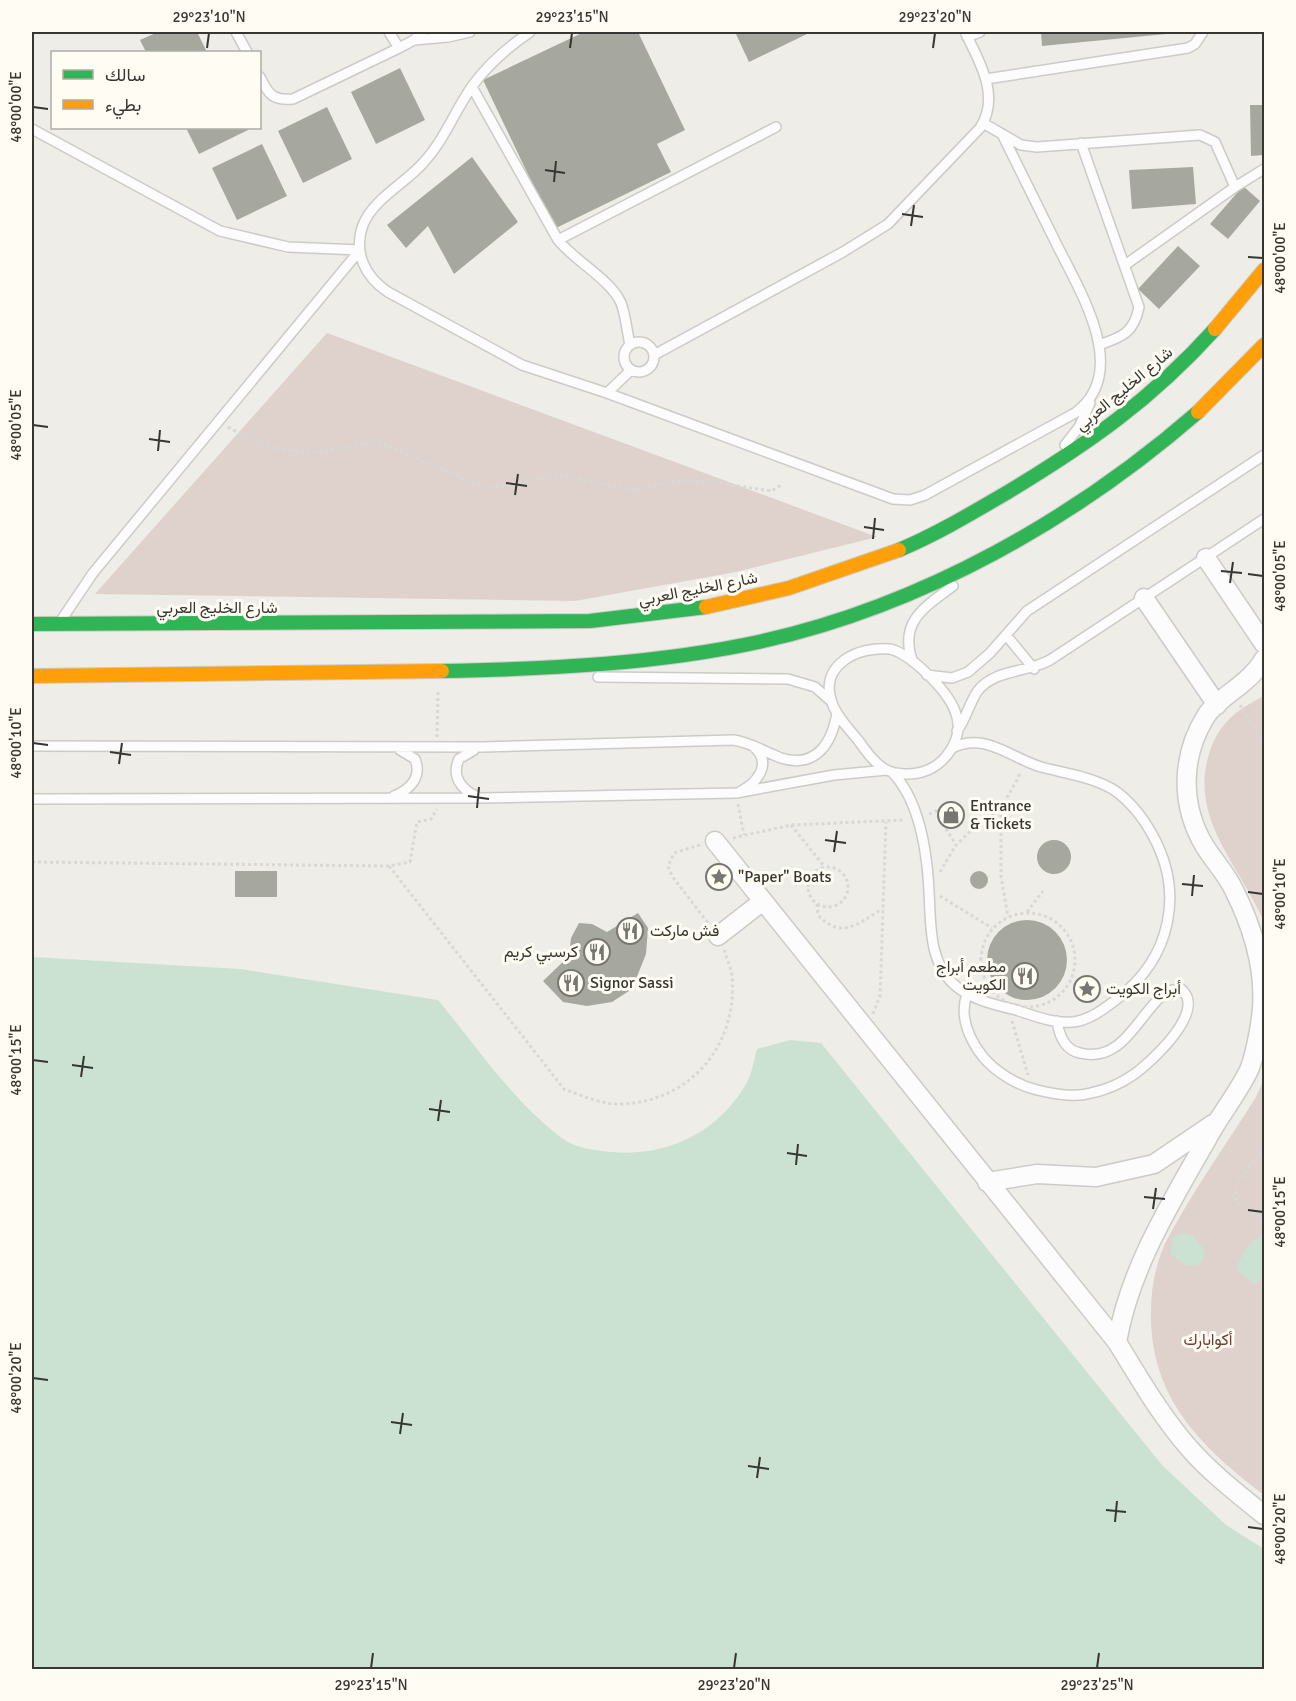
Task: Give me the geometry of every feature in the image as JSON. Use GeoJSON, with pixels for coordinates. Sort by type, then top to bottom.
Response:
{"type":"FeatureCollection","features":[{"type":"Feature","properties":{"kind":"main road","name":"شارع الخليج العربي"},"geometry":{"type":"LineString","coordinates":[[32,624],[439,624],[635,618],[720,605],[861,565],[901,550],[957,521],[1101,434],[1161,383],[1221,322],[1264,270]]}},
{"type":"Feature","properties":{"kind":"main road"},"geometry":{"type":"LineString","coordinates":[[32,676],[500,670],[626,662],[758,641],[825,622],[917,591],[1003,550],[1119,474],[1159,444],[1231,380],[1264,345]]}},
{"type":"Feature","properties":{"kind":"main road"},"geometry":{"type":"LineString","coordinates":[[439,624],[453,634]]}},
{"type":"Feature","properties":{"kind":"main road"},"geometry":{"type":"LineString","coordinates":[[438,671],[449,666],[455,656]]}},
{"type":"Feature","properties":{"kind":"street"},"geometry":{"type":"LineString","coordinates":[[1206,558],[1264,644]]}},
{"type":"Feature","properties":{"kind":"street"},"geometry":{"type":"LineString","coordinates":[[1144,598],[1217,705]]}},
{"type":"Feature","properties":{"kind":"street"},"geometry":{"type":"LineString","coordinates":[[1117,1342],[1121,1315],[1137,1273],[1169,1206],[1249,1069],[1262,1007],[1257,944],[1233,888],[1203,844],[1192,820],[1186,789],[1187,763],[1207,713],[1233,693],[1264,659]]}},
{"type":"Feature","properties":{"kind":"street"},"geometry":{"type":"LineString","coordinates":[[715,841],[1117,1342],[1153,1400],[1189,1448],[1264,1515]]}},
{"type":"Feature","properties":{"kind":"street"},"geometry":{"type":"LineString","coordinates":[[718,936],[763,901]]}},
{"type":"Feature","properties":{"kind":"street"},"geometry":{"type":"LineString","coordinates":[[987,1182],[1037,1174],[1096,1177],[1154,1164],[1218,1121]]}},
{"type":"Feature","properties":{"kind":"lane"},"geometry":{"type":"LineString","coordinates":[[236,32],[246,51]]}},
{"type":"Feature","properties":{"kind":"lane"},"geometry":{"type":"LineString","coordinates":[[389,32],[399,48]]}},
{"type":"Feature","properties":{"kind":"lane"},"geometry":{"type":"LineString","coordinates":[[261,79],[270,96],[293,99],[399,48],[414,40],[422,32]]}},
{"type":"Feature","properties":{"kind":"lane"},"geometry":{"type":"LineString","coordinates":[[414,40],[448,37],[470,32]]}},
{"type":"Feature","properties":{"kind":"lane"},"geometry":{"type":"LineString","coordinates":[[530,32],[502,52],[472,87],[434,150],[368,216],[361,232],[360,250],[369,276],[388,292],[522,365],[607,393],[886,498],[902,501],[918,498],[936,490],[1075,413],[1092,398]]}},
{"type":"Feature","properties":{"kind":"lane"},"geometry":{"type":"LineString","coordinates":[[654,355],[843,252],[888,224],[983,123],[988,110],[986,79],[966,34],[980,32]]}},
{"type":"Feature","properties":{"kind":"lane"},"geometry":{"type":"LineString","coordinates":[[986,79],[1188,48],[1195,44],[1203,32]]}},
{"type":"Feature","properties":{"kind":"lane"},"geometry":{"type":"LineString","coordinates":[[472,87],[558,240],[616,295],[621,303],[630,345]]}},
{"type":"Feature","properties":{"kind":"lane"},"geometry":{"type":"LineString","coordinates":[[983,123],[1021,145],[1037,147],[1200,135],[1215,142],[1235,187]]}},
{"type":"Feature","properties":{"kind":"lane"},"geometry":{"type":"LineString","coordinates":[[558,240],[776,127]]}},
{"type":"Feature","properties":{"kind":"lane"},"geometry":{"type":"LineString","coordinates":[[32,129],[220,231],[262,243],[288,247],[360,250]]}},
{"type":"Feature","properties":{"kind":"lane"},"geometry":{"type":"LineString","coordinates":[[1003,136],[1090,312],[1099,345],[1099,375],[1079,427],[1069,441],[1031,477]]}},
{"type":"Feature","properties":{"kind":"lane"},"geometry":{"type":"LineString","coordinates":[[1081,143],[1139,307],[1137,320],[1124,336],[1099,345]]}},
{"type":"Feature","properties":{"kind":"lane"},"geometry":{"type":"LineString","coordinates":[[1125,265],[1264,169]]}},
{"type":"Feature","properties":{"kind":"lane"},"geometry":{"type":"LineString","coordinates":[[58,624],[93,573],[360,250]]}},
{"type":"Feature","properties":{"kind":"lane"},"geometry":{"type":"LineString","coordinates":[[645,343],[654,355],[654,362],[641,373],[631,370],[624,360],[625,351],[630,345],[645,343]]}},
{"type":"Feature","properties":{"kind":"lane"},"geometry":{"type":"LineString","coordinates":[[1231,380],[1264,354]]}},
{"type":"Feature","properties":{"kind":"lane"},"geometry":{"type":"LineString","coordinates":[[607,393],[631,370]]}},
{"type":"Feature","properties":{"kind":"lane"},"geometry":{"type":"LineString","coordinates":[[927,675],[941,678],[962,675],[981,662],[1035,605],[1264,455]]}},
{"type":"Feature","properties":{"kind":"lane"},"geometry":{"type":"LineString","coordinates":[[32,799],[480,798],[736,793],[834,775],[889,771],[910,774],[927,771],[940,763],[952,748],[957,731],[978,691],[988,681],[1034,669],[1264,519]]}},
{"type":"Feature","properties":{"kind":"lane"},"geometry":{"type":"LineString","coordinates":[[912,660],[908,637],[918,614],[1003,550]]}},
{"type":"Feature","properties":{"kind":"lane"},"geometry":{"type":"LineString","coordinates":[[1006,635],[1034,669]]}},
{"type":"Feature","properties":{"kind":"lane"},"geometry":{"type":"LineString","coordinates":[[832,702],[832,674],[848,656],[865,650],[882,648],[897,651],[912,660],[952,704],[957,718],[957,731]]}},
{"type":"Feature","properties":{"kind":"lane"},"geometry":{"type":"LineString","coordinates":[[500,670],[629,678],[788,679],[815,687],[832,702],[837,713],[870,757],[889,771],[909,793],[917,819],[929,889],[930,930],[938,961],[950,980],[966,994],[1057,1021],[1087,1018],[1112,1003],[1134,984],[1154,958],[1165,937],[1170,913],[1170,889],[1164,859],[1156,841],[1140,816],[1122,796],[1101,784],[1025,762],[984,742],[965,743],[952,748]]}},
{"type":"Feature","properties":{"kind":"lane"},"geometry":{"type":"LineString","coordinates":[[32,746],[482,747],[733,740],[748,743],[783,758],[797,760],[813,757],[824,750],[830,741],[837,713]]}},
{"type":"Feature","properties":{"kind":"lane"},"geometry":{"type":"LineString","coordinates":[[736,793],[752,785],[762,770],[761,754],[748,743]]}},
{"type":"Feature","properties":{"kind":"lane"},"geometry":{"type":"LineString","coordinates":[[388,747],[412,756],[418,771],[411,786],[389,798]]}},
{"type":"Feature","properties":{"kind":"lane"},"geometry":{"type":"LineString","coordinates":[[480,798],[464,790],[456,772],[457,763],[463,755],[482,747]]}},
{"type":"Feature","properties":{"kind":"lane"},"geometry":{"type":"LineString","coordinates":[[966,994],[964,1016],[976,1048],[1004,1075],[1032,1089],[1082,1095],[1119,1083],[1150,1062],[1185,1018],[1189,1002],[1181,990],[1167,991],[1129,1035],[1113,1048],[1100,1054],[1080,1053],[1067,1046],[1061,1036],[1057,1021]]}},
{"type":"Feature","properties":{"kind":"path"},"geometry":{"type":"LineString","coordinates":[[218,422],[254,441],[279,449],[312,453],[379,442],[473,483],[494,487],[561,475],[633,490],[674,481],[719,483],[771,491],[783,484]]}},
{"type":"Feature","properties":{"kind":"path"},"geometry":{"type":"LineString","coordinates":[[437,747],[438,671]]}},
{"type":"Feature","properties":{"kind":"path"},"geometry":{"type":"LineString","coordinates":[[1233,693],[1264,745]]}},
{"type":"Feature","properties":{"kind":"path"},"geometry":{"type":"LineString","coordinates":[[992,928],[929,889],[956,845],[979,823],[1001,809],[1025,762]]}},
{"type":"Feature","properties":{"kind":"path"},"geometry":{"type":"LineString","coordinates":[[736,793],[744,835]]}},
{"type":"Feature","properties":{"kind":"path"},"geometry":{"type":"LineString","coordinates":[[32,862],[389,866],[410,862],[417,822],[430,819],[445,798]]}},
{"type":"Feature","properties":{"kind":"path"},"geometry":{"type":"LineString","coordinates":[[1001,809],[1001,876],[1008,916]]}},
{"type":"Feature","properties":{"kind":"path"},"geometry":{"type":"LineString","coordinates":[[389,866],[564,1089],[593,1101],[620,1105],[652,1100],[682,1087],[709,1062],[728,1027],[732,976],[718,936],[672,876],[668,866],[674,853],[715,841],[791,825],[917,819],[938,810],[943,824],[956,845]]}},
{"type":"Feature","properties":{"kind":"path"},"geometry":{"type":"LineString","coordinates":[[867,1032],[879,996],[886,822]]}},
{"type":"Feature","properties":{"kind":"path"},"geometry":{"type":"LineString","coordinates":[[791,825],[825,866]]}},
{"type":"Feature","properties":{"kind":"path"},"geometry":{"type":"LineString","coordinates":[[825,866],[836,868],[844,874],[848,885],[846,896],[839,904],[828,907],[817,904],[810,897],[807,888],[809,878],[816,870],[825,866]]}},
{"type":"Feature","properties":{"kind":"path"},"geometry":{"type":"LineString","coordinates":[[1028,912],[1043,891]]}},
{"type":"Feature","properties":{"kind":"path"},"geometry":{"type":"LineString","coordinates":[[817,904],[818,915],[836,928],[850,928],[883,909]]}},
{"type":"Feature","properties":{"kind":"path"},"geometry":{"type":"LineString","coordinates":[[1006,1005],[1034,1008],[1047,1004],[1064,990],[1074,971],[1076,957],[1065,930],[1055,920],[1042,914],[1028,912],[1008,916],[992,928],[981,954],[981,969],[994,993],[1006,1005],[1032,1089]]}},
{"type":"Feature","properties":{"kind":"path"},"geometry":{"type":"LineString","coordinates":[[1264,1146],[1238,1184],[1235,1197],[1239,1205],[1264,1220]]}},
{"type":"Feature","properties":{"kind":"green space"},"geometry":{"type":"Polygon","coordinates":[[[327,333],[877,537],[736,572],[575,601],[95,594],[327,333]]]}},
{"type":"Feature","properties":{"kind":"green space"},"geometry":{"type":"Polygon","coordinates":[[[1264,696],[1264,922],[1211,821],[1206,800],[1205,778],[1209,754],[1218,733],[1237,712],[1264,696]]]}},
{"type":"Feature","properties":{"kind":"green space","name":"أكوابارك"},"geometry":{"type":"Polygon","coordinates":[[[1264,1079],[1264,1495],[1219,1458],[1183,1417],[1169,1394],[1159,1369],[1153,1341],[1151,1310],[1156,1272],[1165,1244],[1189,1200],[1256,1097],[1264,1079]]]}},
{"type":"Feature","properties":{"kind":"shaded area"},"geometry":{"type":"Polygon","coordinates":[[[32,957],[240,969],[438,1000],[512,1092],[545,1125],[574,1145],[606,1152],[632,1153],[652,1150],[671,1146],[689,1138],[721,1116],[734,1101],[748,1080],[757,1049],[790,1040],[821,1043],[1162,1465],[1226,1525],[1264,1549],[1264,1669],[32,1669],[32,957]]]}},
{"type":"Feature","properties":{"kind":"shaded area"},"geometry":{"type":"Polygon","coordinates":[[[1186,1233],[1193,1236],[1205,1251],[1202,1262],[1197,1266],[1185,1265],[1171,1254],[1172,1237],[1186,1233]]]}},
{"type":"Feature","properties":{"kind":"shaded area"},"geometry":{"type":"Polygon","coordinates":[[[1264,1234],[1264,1276],[1255,1285],[1236,1269],[1247,1248],[1264,1234]]]}},
{"type":"Feature","properties":{"kind":"building"},"geometry":{"type":"Polygon","coordinates":[[[158,32],[197,32],[206,51],[146,51],[140,40],[158,32]]]}},
{"type":"Feature","properties":{"kind":"building"},"geometry":{"type":"Polygon","coordinates":[[[584,32],[638,32],[685,130],[657,144],[671,172],[554,229],[483,80],[584,32]]]}},
{"type":"Feature","properties":{"kind":"building"},"geometry":{"type":"Polygon","coordinates":[[[735,32],[806,32],[807,34],[749,62],[735,32]]]}},
{"type":"Feature","properties":{"kind":"building"},"geometry":{"type":"Polygon","coordinates":[[[1041,32],[1165,32],[1166,34],[1042,46],[1041,32]]]}},
{"type":"Feature","properties":{"kind":"building"},"geometry":{"type":"Polygon","coordinates":[[[400,68],[425,120],[376,144],[351,92],[400,68]]]}},
{"type":"Feature","properties":{"kind":"building"},"geometry":{"type":"Polygon","coordinates":[[[1250,105],[1264,105],[1264,155],[1251,156],[1250,105]]]}},
{"type":"Feature","properties":{"kind":"building"},"geometry":{"type":"Polygon","coordinates":[[[327,107],[352,159],[303,183],[278,131],[327,107]]]}},
{"type":"Feature","properties":{"kind":"building"},"geometry":{"type":"Polygon","coordinates":[[[186,129],[248,129],[248,130],[199,154],[186,129]]]}},
{"type":"Feature","properties":{"kind":"building"},"geometry":{"type":"Polygon","coordinates":[[[262,144],[287,196],[237,220],[212,168],[262,144]]]}},
{"type":"Feature","properties":{"kind":"building"},"geometry":{"type":"Polygon","coordinates":[[[472,157],[518,222],[454,274],[428,226],[406,248],[387,225],[472,157]]]}},
{"type":"Feature","properties":{"kind":"building"},"geometry":{"type":"Polygon","coordinates":[[[1193,167],[1196,204],[1132,209],[1129,170],[1193,167]]]}},
{"type":"Feature","properties":{"kind":"building"},"geometry":{"type":"Polygon","coordinates":[[[1243,186],[1260,201],[1228,239],[1210,224],[1243,186]]]}},
{"type":"Feature","properties":{"kind":"building"},"geometry":{"type":"Polygon","coordinates":[[[1178,246],[1200,266],[1159,309],[1138,289],[1178,246]]]}},
{"type":"Feature","properties":{"kind":"building","name":"Entrance & Tickets"},"geometry":{"type":"Polygon","coordinates":[[[957,807],[959,821],[945,824],[942,809],[957,807]]]}},
{"type":"Feature","properties":{"kind":"building"},"geometry":{"type":"Polygon","coordinates":[[[1054,840],[1066,845],[1071,857],[1066,869],[1054,874],[1042,869],[1037,857],[1042,845],[1054,840]]]}},
{"type":"Feature","properties":{"kind":"building"},"geometry":{"type":"Polygon","coordinates":[[[235,871],[277,871],[277,897],[235,897],[235,871]]]}},
{"type":"Feature","properties":{"kind":"building"},"geometry":{"type":"Polygon","coordinates":[[[979,871],[985,874],[988,880],[985,886],[979,889],[973,886],[970,880],[973,874],[979,871]]]}},
{"type":"Feature","properties":{"kind":"building"},"geometry":{"type":"Polygon","coordinates":[[[638,913],[648,928],[646,954],[632,989],[612,1002],[587,1006],[563,1002],[543,981],[569,956],[571,938],[579,923],[592,924],[607,932],[638,913]]]}},
{"type":"Feature","properties":{"kind":"building"},"geometry":{"type":"Polygon","coordinates":[[[1027,920],[1042,923],[1055,932],[1064,945],[1067,960],[1064,975],[1055,988],[1042,997],[1027,1000],[1012,997],[999,988],[990,975],[987,960],[990,945],[999,932],[1012,923],[1027,920]]]}},
{"type":"Feature","properties":{"kind":"traffic: fast"},"geometry":{"type":"LineString","coordinates":[[899,550],[981,508],[1092,438],[1167,378],[1215,329]]}},
{"type":"Feature","properties":{"kind":"traffic: fast"},"geometry":{"type":"LineString","coordinates":[[442,671],[563,667],[644,660],[723,649],[823,625],[881,605],[939,581],[994,553],[1101,488],[1198,412]]}},
{"type":"Feature","properties":{"kind":"traffic: fast"},"geometry":{"type":"LineString","coordinates":[[32,624],[590,621],[706,607]]}},
{"type":"Feature","properties":{"kind":"traffic: slow"},"geometry":{"type":"LineString","coordinates":[[1215,329],[1264,270]]}},
{"type":"Feature","properties":{"kind":"traffic: slow"},"geometry":{"type":"LineString","coordinates":[[1198,412],[1264,345]]}},
{"type":"Feature","properties":{"kind":"traffic: slow"},"geometry":{"type":"LineString","coordinates":[[706,607],[789,588],[899,550]]}},
{"type":"Feature","properties":{"kind":"traffic: slow"},"geometry":{"type":"LineString","coordinates":[[32,676],[442,671]]}},
{"type":"Feature","properties":{"kind":"place","name":"Entrance & Tickets"},"geometry":{"type":"Point","coordinates":[951,815]}},
{"type":"Feature","properties":{"kind":"place","name":"\"Paper\" Boats"},"geometry":{"type":"Point","coordinates":[719,877]}},
{"type":"Feature","properties":{"kind":"place","name":"فش ماركت"},"geometry":{"type":"Point","coordinates":[630,931]}},
{"type":"Feature","properties":{"kind":"place","name":"كرسبي كريم"},"geometry":{"type":"Point","coordinates":[597,952]}},
{"type":"Feature","properties":{"kind":"place","name":"مطعم أبراج الكويت"},"geometry":{"type":"Point","coordinates":[1025,976]}},
{"type":"Feature","properties":{"kind":"place","name":"Signor Sassi"},"geometry":{"type":"Point","coordinates":[571,983]}},
{"type":"Feature","properties":{"kind":"place","name":"أبراج الكويت"},"geometry":{"type":"Point","coordinates":[1087,989]}}]}
